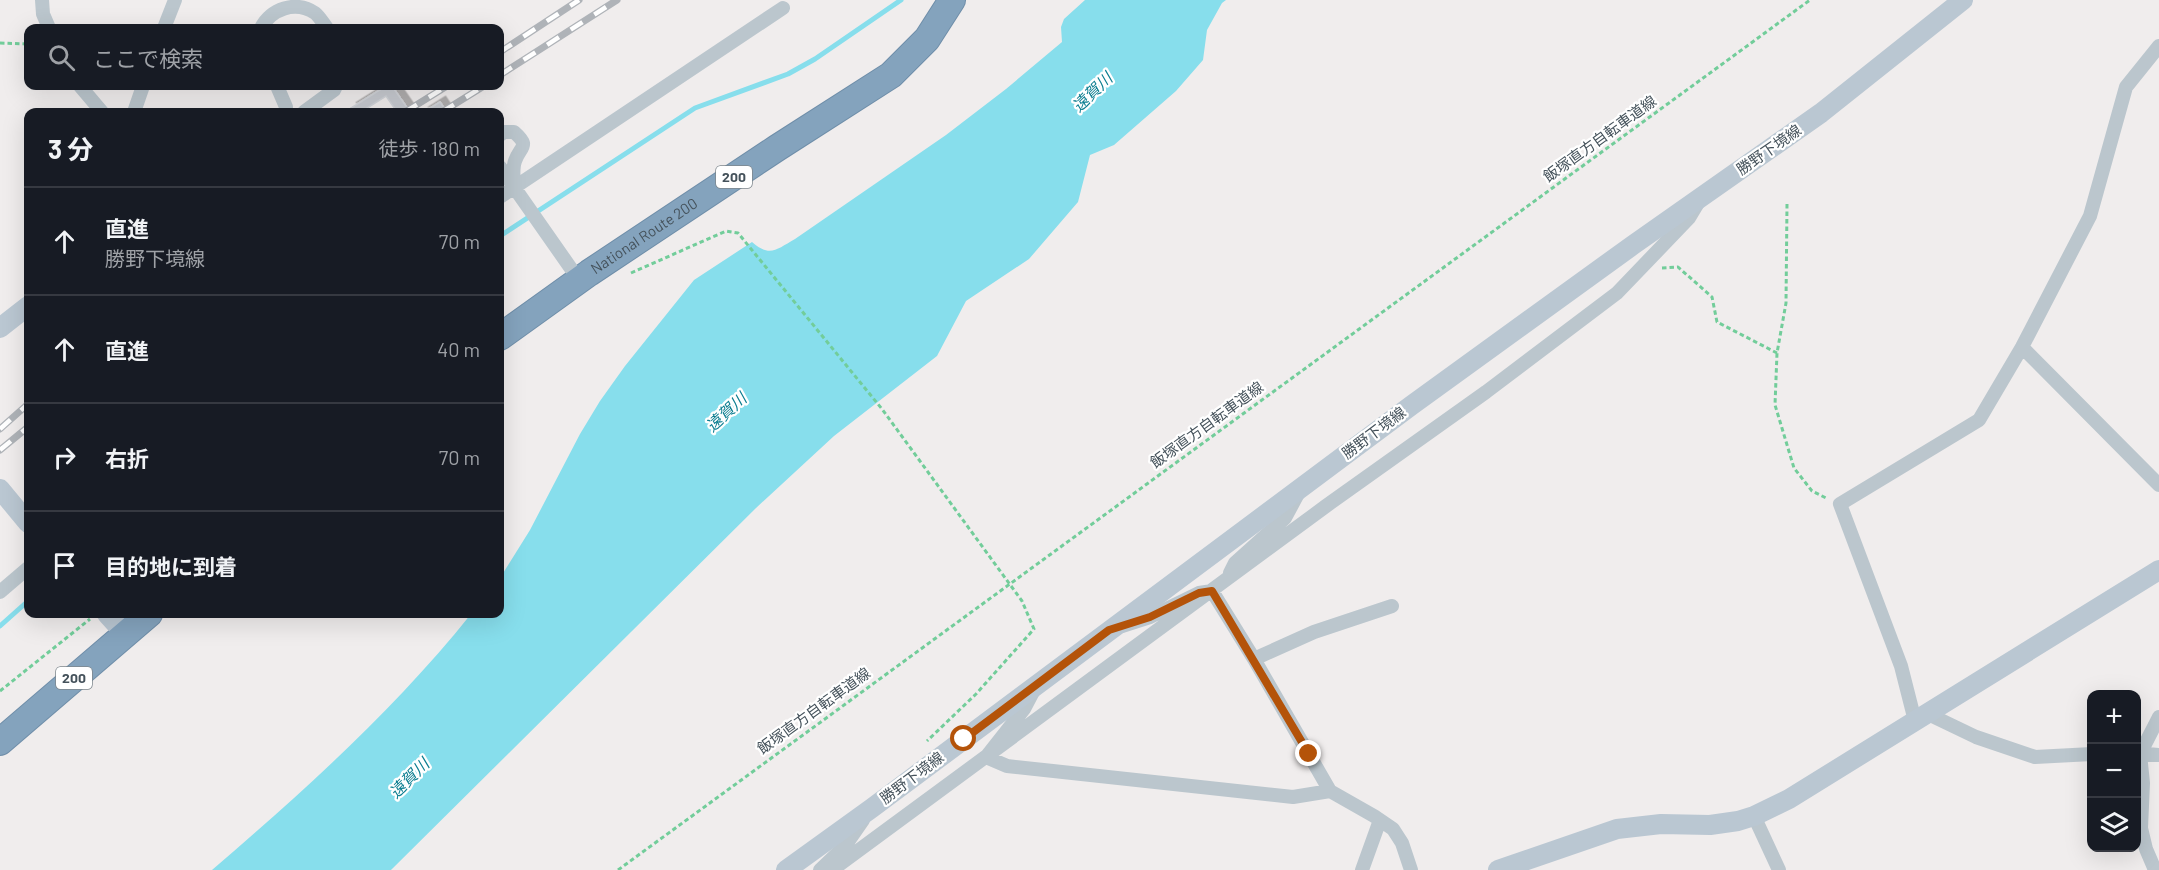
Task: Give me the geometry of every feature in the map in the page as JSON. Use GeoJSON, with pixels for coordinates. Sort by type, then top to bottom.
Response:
{"type":"FeatureCollection","features":[{"type":"Feature","properties":{"kind":"highway","name":"National Route 200"},"geometry":{"type":"LineString","coordinates":[[504,334],[579,280],[891,75],[927,39],[952,0]]}},
{"type":"Feature","properties":{"kind":"highway","name":"200"},"geometry":{"type":"LineString","coordinates":[[0,742],[144,618]]}},
{"type":"Feature","properties":{"kind":"main road","name":"勝野下境線"},"geometry":{"type":"LineString","coordinates":[[786,870],[1431,391],[1821,113],[1963,0]]}},
{"type":"Feature","properties":{"kind":"main road"},"geometry":{"type":"LineString","coordinates":[[0,328],[24,309]]}},
{"type":"Feature","properties":{"kind":"main road"},"geometry":{"type":"LineString","coordinates":[[0,489],[24,518]]}},
{"type":"Feature","properties":{"kind":"main road"},"geometry":{"type":"LineString","coordinates":[[1504,869],[1617,830],[1661,824],[1710,825],[1754,816],[1789,800],[2159,570]]}},
{"type":"Feature","properties":{"kind":"main road"},"geometry":{"type":"LineString","coordinates":[[111,618],[125,634]]}},
{"type":"Feature","properties":{"kind":"street"},"geometry":{"type":"LineString","coordinates":[[42,0],[48,24]]}},
{"type":"Feature","properties":{"kind":"street"},"geometry":{"type":"LineString","coordinates":[[166,24],[175,0]]}},
{"type":"Feature","properties":{"kind":"street"},"geometry":{"type":"LineString","coordinates":[[264,24],[273,12],[300,6],[316,14],[324,24]]}},
{"type":"Feature","properties":{"kind":"street"},"geometry":{"type":"LineString","coordinates":[[504,194],[783,8]]}},
{"type":"Feature","properties":{"kind":"street"},"geometry":{"type":"LineString","coordinates":[[2087,753],[2035,757],[1920,717],[1840,504],[1979,420],[2022,347],[2090,216],[2126,87],[2159,45]]}},
{"type":"Feature","properties":{"kind":"street"},"geometry":{"type":"LineString","coordinates":[[83,90],[99,108]]}},
{"type":"Feature","properties":{"kind":"street"},"geometry":{"type":"LineString","coordinates":[[135,108],[142,90]]}},
{"type":"Feature","properties":{"kind":"street"},"geometry":{"type":"LineString","coordinates":[[279,90],[286,108]]}},
{"type":"Feature","properties":{"kind":"street"},"geometry":{"type":"LineString","coordinates":[[309,108],[334,90]]}},
{"type":"Feature","properties":{"kind":"street"},"geometry":{"type":"LineString","coordinates":[[504,132],[514,132],[522,139],[524,146],[514,163],[514,187]]}},
{"type":"Feature","properties":{"kind":"street"},"geometry":{"type":"LineString","coordinates":[[504,173],[579,280]]}},
{"type":"Feature","properties":{"kind":"street"},"geometry":{"type":"LineString","coordinates":[[835,869],[1326,506],[1521,366],[1617,293],[1689,218],[1701,198]]}},
{"type":"Feature","properties":{"kind":"street"},"geometry":{"type":"LineString","coordinates":[[2022,347],[2159,485]]}},
{"type":"Feature","properties":{"kind":"street"},"geometry":{"type":"LineString","coordinates":[[1227,580],[1235,563],[1285,518],[1302,487]]}},
{"type":"Feature","properties":{"kind":"street"},"geometry":{"type":"LineString","coordinates":[[0,592],[24,571]]}},
{"type":"Feature","properties":{"kind":"street"},"geometry":{"type":"LineString","coordinates":[[1109,630],[1150,617],[1199,593],[1212,591]]}},
{"type":"Feature","properties":{"kind":"street"},"geometry":{"type":"LineString","coordinates":[[1212,591],[1330,791],[1393,830],[1402,843],[1411,870]]}},
{"type":"Feature","properties":{"kind":"street"},"geometry":{"type":"LineString","coordinates":[[1254,660],[1314,633],[1392,606]]}},
{"type":"Feature","properties":{"kind":"street"},"geometry":{"type":"LineString","coordinates":[[986,757],[1024,709],[1037,684]]}},
{"type":"Feature","properties":{"kind":"street"},"geometry":{"type":"LineString","coordinates":[[2141,748],[2159,717]]}},
{"type":"Feature","properties":{"kind":"street"},"geometry":{"type":"LineString","coordinates":[[2141,753],[2159,754]]}},
{"type":"Feature","properties":{"kind":"street"},"geometry":{"type":"LineString","coordinates":[[986,757],[1006,766],[1293,796],[1330,791]]}},
{"type":"Feature","properties":{"kind":"street"},"geometry":{"type":"LineString","coordinates":[[2141,771],[2143,783],[2141,828],[2146,849],[2156,870]]}},
{"type":"Feature","properties":{"kind":"street"},"geometry":{"type":"LineString","coordinates":[[820,870],[845,846],[872,808]]}},
{"type":"Feature","properties":{"kind":"street"},"geometry":{"type":"LineString","coordinates":[[1754,816],[1779,870]]}},
{"type":"Feature","properties":{"kind":"street"},"geometry":{"type":"LineString","coordinates":[[1362,870],[1380,820]]}},
{"type":"Feature","properties":{"kind":"path","name":"飯塚直方自転車道線"},"geometry":{"type":"LineString","coordinates":[[618,870],[1810,0]]}},
{"type":"Feature","properties":{"kind":"path"},"geometry":{"type":"LineString","coordinates":[[0,43],[24,44]]}},
{"type":"Feature","properties":{"kind":"path"},"geometry":{"type":"LineString","coordinates":[[1787,204],[1785,303],[1777,353],[1775,405],[1794,468],[1812,491],[1840,504]]}},
{"type":"Feature","properties":{"kind":"path"},"geometry":{"type":"LineString","coordinates":[[629,273],[726,231],[738,233],[882,409],[1022,601],[1034,629],[976,694],[926,743]]}},
{"type":"Feature","properties":{"kind":"path"},"geometry":{"type":"LineString","coordinates":[[1640,269],[1678,267],[1712,297],[1717,322],[1777,353]]}},
{"type":"Feature","properties":{"kind":"path"},"geometry":{"type":"LineString","coordinates":[[0,691],[92,618]]}},
{"type":"Feature","properties":{"kind":"water","name":"遠賀川"},"geometry":{"type":"Polygon","coordinates":[[[1085,0],[1226,0],[1207,30],[1203,60],[1176,91],[1114,145],[1090,155],[1078,202],[1029,259],[966,301],[937,356],[834,436],[756,508],[391,870],[212,870],[348,748],[411,683],[468,618],[504,618],[504,572],[530,530],[580,434],[625,366],[694,280],[752,242],[769,251],[783,246],[946,135],[1062,42],[1061,27],[1064,19],[1085,0]]]}},
{"type":"Feature","properties":{"kind":"building"},"geometry":{"type":"Polygon","coordinates":[[[380,90],[395,90],[407,108],[394,108],[386,96],[367,108],[351,108],[380,90]]]}},
{"type":"Feature","properties":{"kind":"building"},"geometry":{"type":"Polygon","coordinates":[[[440,102],[444,108],[430,108],[440,102]]]}},
{"type":"Feature","properties":{"kind":"waterway"},"geometry":{"type":"LineString","coordinates":[[504,233],[695,108],[788,74],[815,59],[901,0]]}},
{"type":"Feature","properties":{"kind":"waterway"},"geometry":{"type":"LineString","coordinates":[[0,626],[24,605]]}},
{"type":"Feature","properties":{"kind":"railway"},"geometry":{"type":"LineString","coordinates":[[504,49],[579,0]]}},
{"type":"Feature","properties":{"kind":"railway"},"geometry":{"type":"LineString","coordinates":[[504,72],[617,0]]}},
{"type":"Feature","properties":{"kind":"railway"},"geometry":{"type":"LineString","coordinates":[[411,108],[441,90]]}},
{"type":"Feature","properties":{"kind":"railway"},"geometry":{"type":"LineString","coordinates":[[448,108],[478,90]]}},
{"type":"Feature","properties":{"kind":"railway"},"geometry":{"type":"LineString","coordinates":[[0,429],[24,408]]}},
{"type":"Feature","properties":{"kind":"railway"},"geometry":{"type":"LineString","coordinates":[[0,450],[24,430]]}},
{"type":"Feature","properties":{"kind":"route"},"geometry":{"type":"LineString","coordinates":[[964,739],[1109,630],[1150,617],[1199,593],[1212,591],[1309,754]]}}]}
